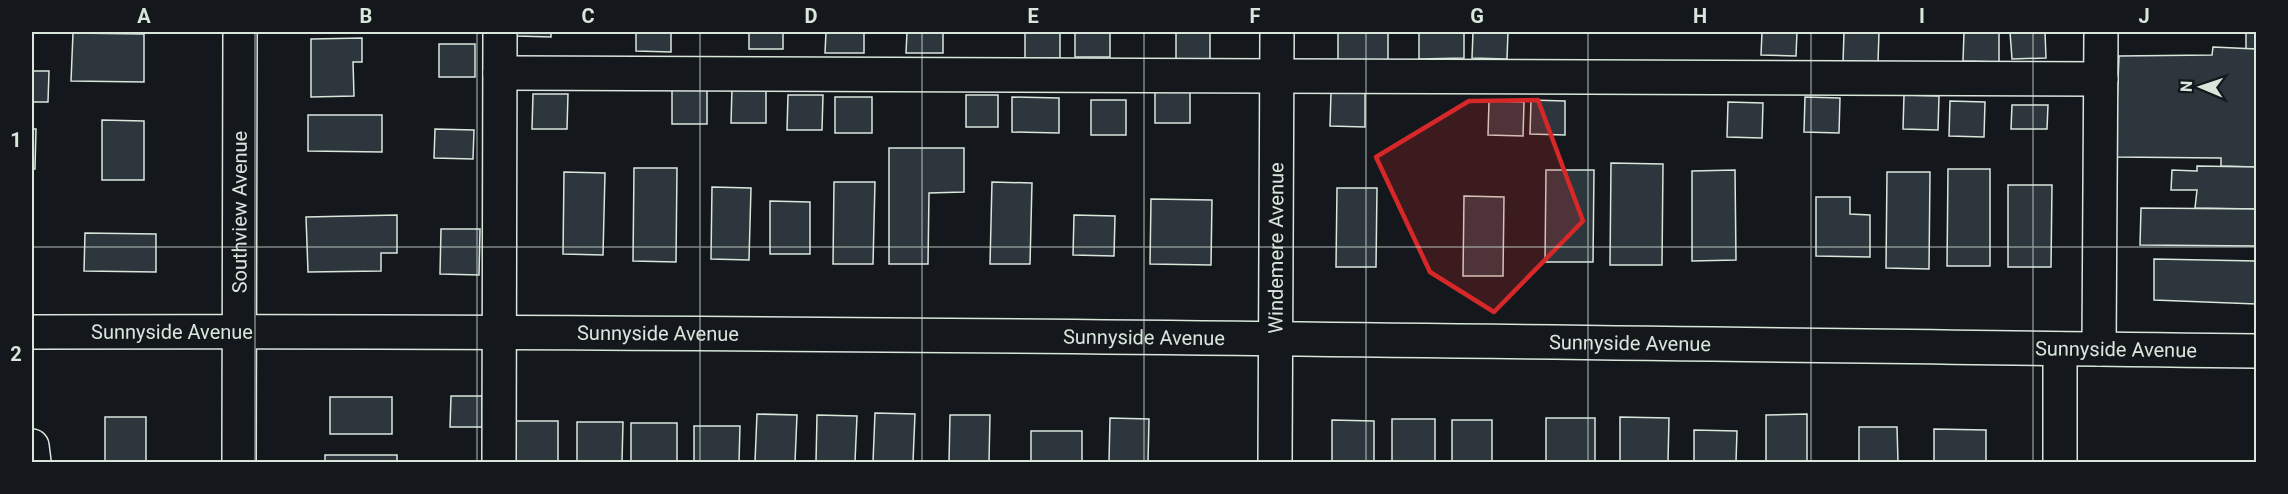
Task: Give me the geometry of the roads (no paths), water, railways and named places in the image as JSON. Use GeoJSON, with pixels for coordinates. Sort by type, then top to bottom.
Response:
{"type":"FeatureCollection","features":[{"type":"Feature","properties":{"kind":"street","name":"Southview Avenue"},"geometry":{"type":"LineString","coordinates":[[239,462],[240,32]]}},
{"type":"Feature","properties":{"kind":"street"},"geometry":{"type":"LineString","coordinates":[[499,462],[500,32]]}},
{"type":"Feature","properties":{"kind":"street","name":"Windemere Avenue"},"geometry":{"type":"LineString","coordinates":[[1275,462],[1277,32]]}},
{"type":"Feature","properties":{"kind":"street"},"geometry":{"type":"LineString","coordinates":[[2098,349],[2101,32]]}},
{"type":"Feature","properties":{"kind":"street"},"geometry":{"type":"LineString","coordinates":[[500,73],[2100,79]]}},
{"type":"Feature","properties":{"kind":"street","name":"Sunnyside Avenue"},"geometry":{"type":"LineString","coordinates":[[32,332],[1277,340],[2256,351]]}},
{"type":"Feature","properties":{"kind":"street"},"geometry":{"type":"LineString","coordinates":[[2060,349],[2060,462]]}},
{"type":"Feature","properties":{"kind":"street"},"geometry":{"type":"LineString","coordinates":[[32,446],[34,462]]}}]}
